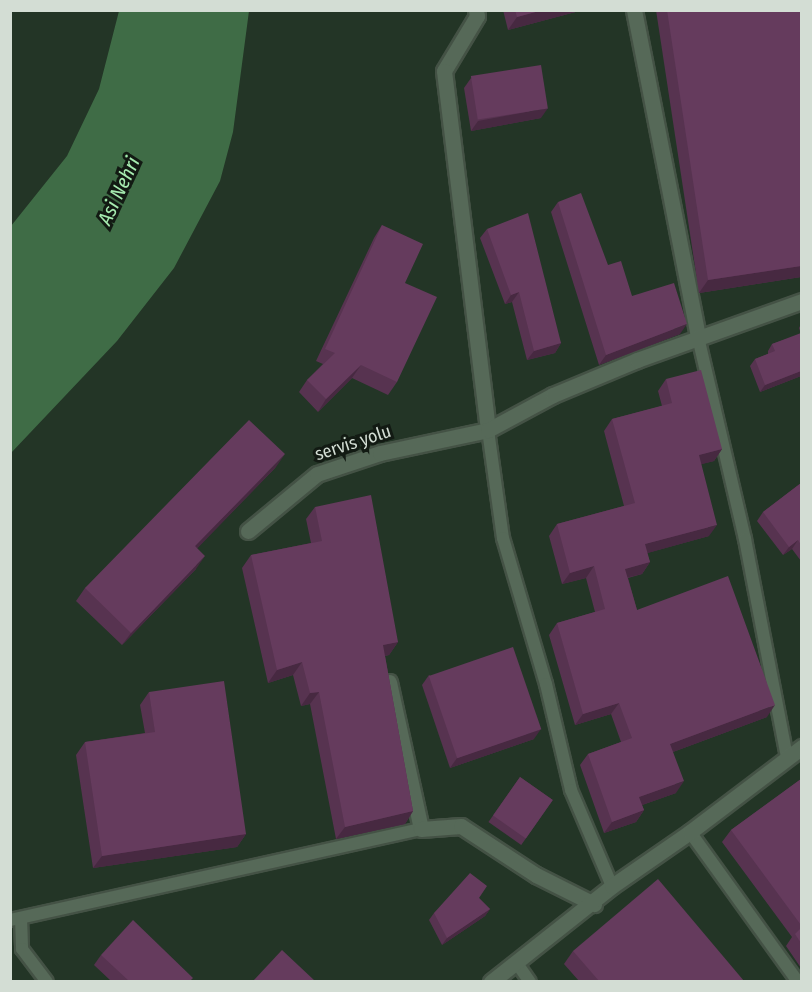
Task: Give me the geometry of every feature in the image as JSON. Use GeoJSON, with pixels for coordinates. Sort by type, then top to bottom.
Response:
{"type":"FeatureCollection","features":[{"type":"Feature","properties":{"kind":"street"},"geometry":{"type":"LineString","coordinates":[[476,10],[477,16],[444,71],[488,430]]}},
{"type":"Feature","properties":{"kind":"street"},"geometry":{"type":"LineString","coordinates":[[634,10],[698,337]]}},
{"type":"Feature","properties":{"kind":"street","name":"servis yolu"},"geometry":{"type":"LineString","coordinates":[[248,531],[317,474],[380,453],[488,430],[553,395],[698,337],[801,301]]}},
{"type":"Feature","properties":{"kind":"street"},"geometry":{"type":"LineString","coordinates":[[386,668],[421,829],[461,826],[536,875],[594,904]]}},
{"type":"Feature","properties":{"kind":"street"},"geometry":{"type":"LineString","coordinates":[[491,981],[594,904],[612,886],[690,832],[801,747]]}},
{"type":"Feature","properties":{"kind":"lane"},"geometry":{"type":"LineString","coordinates":[[698,337],[745,540],[787,758]]}},
{"type":"Feature","properties":{"kind":"lane"},"geometry":{"type":"LineString","coordinates":[[488,430],[504,538],[546,684],[571,790],[612,886]]}},
{"type":"Feature","properties":{"kind":"lane"},"geometry":{"type":"LineString","coordinates":[[47,981],[22,949],[16,919],[421,829]]}},
{"type":"Feature","properties":{"kind":"lane"},"geometry":{"type":"LineString","coordinates":[[690,832],[798,981]]}},
{"type":"Feature","properties":{"kind":"lane"},"geometry":{"type":"LineString","coordinates":[[516,962],[530,981]]}},
{"type":"Feature","properties":{"kind":"water","name":"Asi Nehri"},"geometry":{"type":"Polygon","coordinates":[[[119,11],[249,11],[233,132],[220,181],[174,268],[117,341],[11,453],[11,226],[67,156],[99,89],[119,11]]]}},
{"type":"Feature","properties":{"kind":"building"},"geometry":{"type":"Polygon","coordinates":[[[515,10],[543,10],[517,17],[515,10]]]}},
{"type":"Feature","properties":{"kind":"building"},"geometry":{"type":"Polygon","coordinates":[[[667,10],[801,10],[801,266],[708,280],[667,10]]]}},
{"type":"Feature","properties":{"kind":"building"},"geometry":{"type":"Polygon","coordinates":[[[541,65],[548,108],[478,120],[471,76],[541,65]]]}},
{"type":"Feature","properties":{"kind":"building"},"geometry":{"type":"Polygon","coordinates":[[[581,193],[608,265],[621,261],[632,296],[674,283],[687,324],[606,355],[558,202],[581,193]]]}},
{"type":"Feature","properties":{"kind":"building"},"geometry":{"type":"Polygon","coordinates":[[[528,213],[561,343],[534,351],[519,292],[511,295],[487,229],[528,213]]]}},
{"type":"Feature","properties":{"kind":"building"},"geometry":{"type":"Polygon","coordinates":[[[382,225],[423,244],[405,283],[437,297],[397,382],[361,365],[326,399],[307,380],[335,353],[325,349],[382,225]]]}},
{"type":"Feature","properties":{"kind":"building"},"geometry":{"type":"Polygon","coordinates":[[[801,333],[801,371],[765,385],[755,359],[775,351],[772,344],[801,333]]]}},
{"type":"Feature","properties":{"kind":"building"},"geometry":{"type":"Polygon","coordinates":[[[701,370],[722,449],[699,455],[717,525],[645,544],[650,562],[625,569],[637,610],[728,576],[775,705],[670,744],[684,781],[639,797],[644,810],[612,822],[588,754],[632,738],[619,703],[583,714],[557,623],[605,609],[594,566],[570,573],[557,524],[635,503],[612,419],[672,403],[666,379],[701,370]]]}},
{"type":"Feature","properties":{"kind":"building"},"geometry":{"type":"Polygon","coordinates":[[[249,420],[285,454],[195,546],[205,556],[131,633],[85,588],[249,420]]]}},
{"type":"Feature","properties":{"kind":"building"},"geometry":{"type":"Polygon","coordinates":[[[801,483],[801,545],[798,540],[789,547],[763,512],[801,483]]]}},
{"type":"Feature","properties":{"kind":"building"},"geometry":{"type":"Polygon","coordinates":[[[371,495],[398,642],[383,645],[413,811],[345,827],[319,692],[310,693],[302,662],[277,670],[251,555],[322,541],[315,507],[371,495]]]}},
{"type":"Feature","properties":{"kind":"building"},"geometry":{"type":"Polygon","coordinates":[[[513,647],[541,729],[457,758],[429,676],[513,647]]]}},
{"type":"Feature","properties":{"kind":"building"},"geometry":{"type":"Polygon","coordinates":[[[224,681],[246,834],[102,856],[85,742],[155,732],[149,692],[224,681]]]}},
{"type":"Feature","properties":{"kind":"building"},"geometry":{"type":"Polygon","coordinates":[[[520,777],[553,800],[526,838],[493,816],[520,777]]]}},
{"type":"Feature","properties":{"kind":"building"},"geometry":{"type":"Polygon","coordinates":[[[801,779],[801,925],[731,830],[801,779]]]}},
{"type":"Feature","properties":{"kind":"building"},"geometry":{"type":"Polygon","coordinates":[[[470,873],[487,886],[479,898],[490,909],[447,938],[434,913],[470,873]]]}},
{"type":"Feature","properties":{"kind":"building"},"geometry":{"type":"Polygon","coordinates":[[[658,879],[744,981],[599,981],[573,951],[658,879]]]}},
{"type":"Feature","properties":{"kind":"building"},"geometry":{"type":"Polygon","coordinates":[[[133,920],[193,978],[190,981],[129,981],[101,955],[133,920]]]}},
{"type":"Feature","properties":{"kind":"building"},"geometry":{"type":"Polygon","coordinates":[[[801,928],[801,943],[795,934],[801,928]]]}},
{"type":"Feature","properties":{"kind":"building"},"geometry":{"type":"Polygon","coordinates":[[[282,950],[315,981],[253,981],[282,950]]]}}]}
